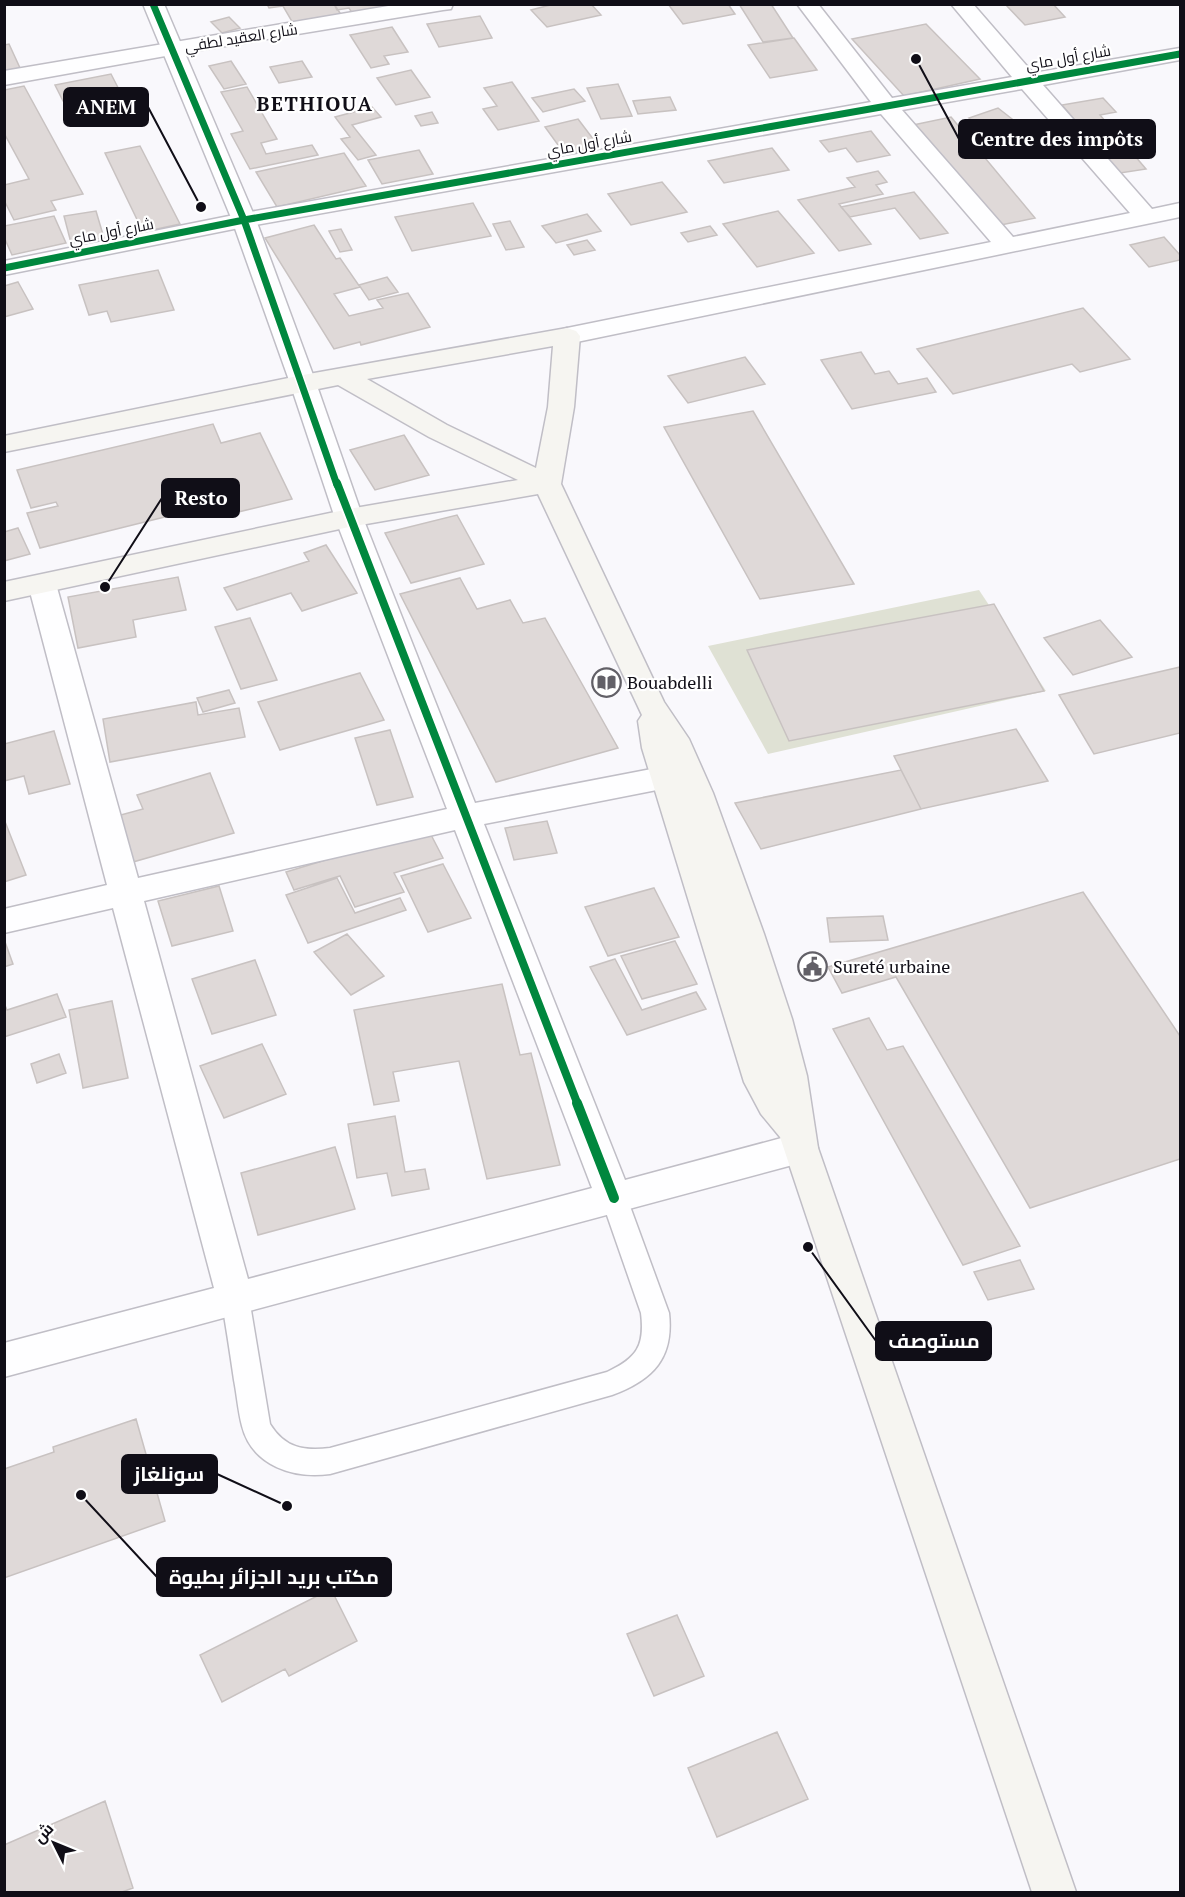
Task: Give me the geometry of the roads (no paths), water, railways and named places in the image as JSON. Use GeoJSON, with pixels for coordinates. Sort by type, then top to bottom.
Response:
{"type":"FeatureCollection","features":[{"type":"Feature","properties":{"kind":"main road"},"geometry":{"type":"LineString","coordinates":[[4,444],[303,383],[567,336],[561,407],[547,484],[651,706],[669,728],[684,757],[746,928],[790,1075],[798,1139],[1054,1893]]}},
{"type":"Feature","properties":{"kind":"main road"},"geometry":{"type":"LineString","coordinates":[[342,376],[438,431],[547,484]]}},
{"type":"Feature","properties":{"kind":"main road"},"geometry":{"type":"LineString","coordinates":[[4,592],[349,518],[547,484]]}},
{"type":"Feature","properties":{"kind":"main road"},"geometry":{"type":"LineString","coordinates":[[651,706],[657,748],[761,1082],[773,1104],[798,1139]]}},
{"type":"Feature","properties":{"kind":"street"},"geometry":{"type":"LineString","coordinates":[[153,4],[244,220],[349,518],[614,1198]]}},
{"type":"Feature","properties":{"kind":"street","name":"شارع العقيد لطفي"},"geometry":{"type":"LineString","coordinates":[[4,78],[171,48],[443,4]]}},
{"type":"Feature","properties":{"kind":"street"},"geometry":{"type":"LineString","coordinates":[[807,4],[886,106],[1006,244]]}},
{"type":"Feature","properties":{"kind":"street"},"geometry":{"type":"LineString","coordinates":[[961,4],[1146,217]]}},
{"type":"Feature","properties":{"kind":"street","name":"شارع أول ماي"},"geometry":{"type":"LineString","coordinates":[[4,268],[244,220],[1028,79],[1180,54]]}},
{"type":"Feature","properties":{"kind":"street"},"geometry":{"type":"LineString","coordinates":[[567,336],[1180,210]]}},
{"type":"Feature","properties":{"kind":"street"},"geometry":{"type":"LineString","coordinates":[[42,584],[235,1298]]}},
{"type":"Feature","properties":{"kind":"street"},"geometry":{"type":"LineString","coordinates":[[4,921],[465,816],[667,777]]}},
{"type":"Feature","properties":{"kind":"street"},"geometry":{"type":"LineString","coordinates":[[4,1360],[614,1198],[798,1139]]}},
{"type":"Feature","properties":{"kind":"lane"},"geometry":{"type":"LineString","coordinates":[[235,1298],[256,1427],[264,1442],[276,1454],[293,1462],[311,1464],[330,1461],[612,1383],[640,1368],[650,1356],[658,1328],[655,1313],[614,1198]]}},
{"type":"Feature","properties":{"kind":"place","name":"Centre des impôts"},"geometry":{"type":"Point","coordinates":[916,59]}},
{"type":"Feature","properties":{"kind":"place","name":"ANEM"},"geometry":{"type":"Point","coordinates":[201,207]}},
{"type":"Feature","properties":{"kind":"place","name":"Resto"},"geometry":{"type":"Point","coordinates":[105,587]}},
{"type":"Feature","properties":{"kind":"place","name":"Bouabdelli"},"geometry":{"type":"Point","coordinates":[606,682]}},
{"type":"Feature","properties":{"kind":"place","name":"Sureté urbaine"},"geometry":{"type":"Point","coordinates":[812,966]}},
{"type":"Feature","properties":{"kind":"place","name":"مستوصف"},"geometry":{"type":"Point","coordinates":[808,1247]}},
{"type":"Feature","properties":{"kind":"place","name":"مكتب بريد الجزائر بطيوة"},"geometry":{"type":"Point","coordinates":[81,1495]}},
{"type":"Feature","properties":{"kind":"place","name":"سونلغاز"},"geometry":{"type":"Point","coordinates":[287,1506]}},
{"type":"Feature","properties":{"kind":"district","name":"BETHIOUA"},"geometry":{"type":"Point","coordinates":[315,103]}}]}
